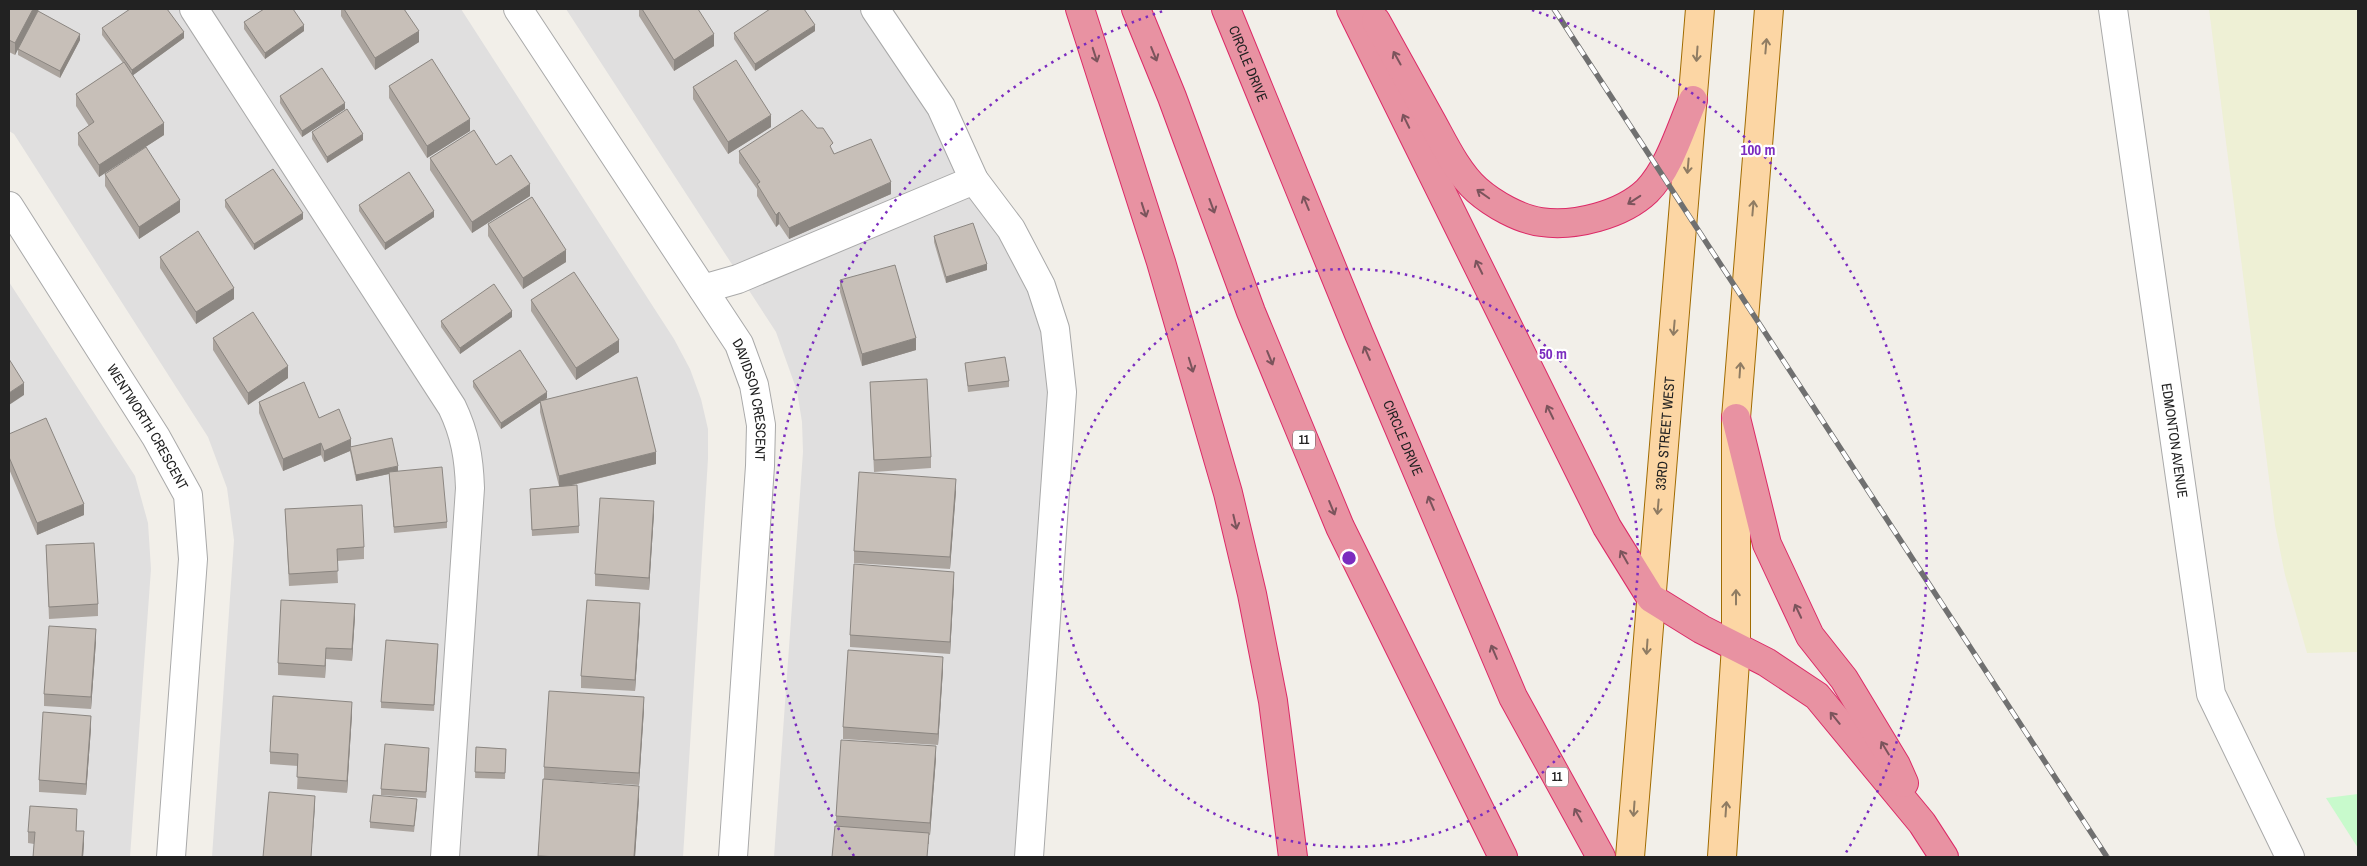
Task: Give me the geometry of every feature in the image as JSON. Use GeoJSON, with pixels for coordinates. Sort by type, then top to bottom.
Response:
{"type":"FeatureCollection","features":[{"type":"Feature","properties":{"kind":"highway"},"geometry":{"type":"LineString","coordinates":[[1080,9],[1161,262],[1228,493],[1252,594],[1273,701],[1293,857]]}},
{"type":"Feature","properties":{"kind":"highway","name":"11"},"geometry":{"type":"LineString","coordinates":[[1136,9],[1172,97],[1251,312],[1340,527],[1504,857]]}},
{"type":"Feature","properties":{"kind":"highway","name":"CIRCLE DRIVE"},"geometry":{"type":"LineString","coordinates":[[1226,9],[1363,343],[1513,697],[1602,857]]}},
{"type":"Feature","properties":{"kind":"highway"},"geometry":{"type":"LineString","coordinates":[[1351,9],[1607,527],[1651,598],[1701,629],[1766,662],[1817,696],[1922,823],[1944,857]]}},
{"type":"Feature","properties":{"kind":"highway"},"geometry":{"type":"LineString","coordinates":[[1370,9],[1452,158],[1476,189],[1504,209],[1540,222],[1570,222],[1600,216],[1628,204],[1647,191],[1662,173],[1693,100]]}},
{"type":"Feature","properties":{"kind":"highway"},"geometry":{"type":"LineString","coordinates":[[1736,418],[1767,544],[1810,636],[1844,679],[1896,765],[1922,823]]}},
{"type":"Feature","properties":{"kind":"main road","name":"33RD STREET WEST"},"geometry":{"type":"LineString","coordinates":[[1630,857],[1700,9]]}},
{"type":"Feature","properties":{"kind":"main road"},"geometry":{"type":"LineString","coordinates":[[1722,857],[1736,646],[1736,418],[1769,9]]}},
{"type":"Feature","properties":{"kind":"street"},"geometry":{"type":"LineString","coordinates":[[194,9],[452,407],[463,431],[469,457],[470,488],[445,857]]}},
{"type":"Feature","properties":{"kind":"street","name":"DAVIDSON CRESCENT"},"geometry":{"type":"LineString","coordinates":[[518,9],[739,344],[754,384],[761,425],[733,857]]}},
{"type":"Feature","properties":{"kind":"street"},"geometry":{"type":"LineString","coordinates":[[875,9],[941,107],[974,180],[1011,229],[1041,286],[1055,329],[1062,392],[1029,857]]}},
{"type":"Feature","properties":{"kind":"street","name":"EDMONTON AVENUE"},"geometry":{"type":"LineString","coordinates":[[2113,9],[2211,694],[2290,857]]}},
{"type":"Feature","properties":{"kind":"street"},"geometry":{"type":"LineString","coordinates":[[703,289],[738,279],[974,180]]}},
{"type":"Feature","properties":{"kind":"street","name":"WENTWORTH CRESCENT"},"geometry":{"type":"LineString","coordinates":[[9,206],[156,437],[188,495],[193,559],[171,857]]}},
{"type":"Feature","properties":{"kind":"shaded area"},"geometry":{"type":"Polygon","coordinates":[[[9,9],[461,9],[674,339],[690,369],[701,399],[708,429],[708,459],[683,857],[212,857],[234,540],[227,488],[208,437],[14,134],[9,131],[9,9]]]}},
{"type":"Feature","properties":{"kind":"shaded area"},"geometry":{"type":"Polygon","coordinates":[[[566,9],[867,9],[991,208],[1048,325],[1053,409],[1018,857],[774,857],[803,452],[802,422],[797,391],[776,332],[566,9]]]}},
{"type":"Feature","properties":{"kind":"shaded area"},"geometry":{"type":"Polygon","coordinates":[[[9,282],[135,476],[148,523],[151,569],[130,857],[9,857],[9,282]]]}},
{"type":"Feature","properties":{"kind":"green space"},"geometry":{"type":"Polygon","coordinates":[[[2209,9],[2358,9],[2358,652],[2307,653],[2285,575],[2275,525],[2209,9]]]}},
{"type":"Feature","properties":{"kind":"green space"},"geometry":{"type":"Polygon","coordinates":[[[2358,794],[2358,848],[2326,798],[2358,794]]]}},
{"type":"Feature","properties":{"kind":"building"},"geometry":{"type":"Polygon","coordinates":[[[9,9],[33,9],[15,43],[9,40],[9,9]]]}},
{"type":"Feature","properties":{"kind":"building"},"geometry":{"type":"Polygon","coordinates":[[[130,9],[167,9],[184,32],[132,70],[102,28],[130,9]]]}},
{"type":"Feature","properties":{"kind":"building"},"geometry":{"type":"Polygon","coordinates":[[[264,9],[293,9],[304,25],[265,53],[244,22],[264,9]]]}},
{"type":"Feature","properties":{"kind":"building"},"geometry":{"type":"Polygon","coordinates":[[[344,9],[404,9],[419,31],[375,58],[344,9]]]}},
{"type":"Feature","properties":{"kind":"building"},"geometry":{"type":"Polygon","coordinates":[[[642,9],[698,9],[714,34],[674,60],[642,9]]]}},
{"type":"Feature","properties":{"kind":"building"},"geometry":{"type":"Polygon","coordinates":[[[770,9],[804,9],[815,25],[755,64],[734,33],[770,9]]]}},
{"type":"Feature","properties":{"kind":"building"},"geometry":{"type":"Polygon","coordinates":[[[38,11],[80,34],[60,71],[18,49],[38,11]]]}},
{"type":"Feature","properties":{"kind":"building"},"geometry":{"type":"Polygon","coordinates":[[[432,59],[470,119],[427,146],[389,86],[432,59]]]}},
{"type":"Feature","properties":{"kind":"building"},"geometry":{"type":"Polygon","coordinates":[[[736,60],[771,115],[728,142],[693,87],[736,60]]]}},
{"type":"Feature","properties":{"kind":"building"},"geometry":{"type":"Polygon","coordinates":[[[124,62],[164,123],[99,165],[78,133],[94,122],[76,94],[124,62]]]}},
{"type":"Feature","properties":{"kind":"building"},"geometry":{"type":"Polygon","coordinates":[[[322,68],[345,103],[302,131],[280,96],[322,68]]]}},
{"type":"Feature","properties":{"kind":"building"},"geometry":{"type":"Polygon","coordinates":[[[347,109],[363,134],[327,157],[312,132],[347,109]]]}},
{"type":"Feature","properties":{"kind":"building"},"geometry":{"type":"Polygon","coordinates":[[[802,110],[817,128],[823,128],[833,143],[830,146],[834,154],[871,139],[891,182],[789,228],[779,212],[776,215],[757,184],[760,182],[739,151],[802,110]]]}},
{"type":"Feature","properties":{"kind":"building"},"geometry":{"type":"Polygon","coordinates":[[[474,130],[496,165],[511,155],[530,184],[472,222],[430,158],[474,130]]]}},
{"type":"Feature","properties":{"kind":"building"},"geometry":{"type":"Polygon","coordinates":[[[146,147],[180,200],[139,227],[105,174],[146,147]]]}},
{"type":"Feature","properties":{"kind":"building"},"geometry":{"type":"Polygon","coordinates":[[[273,169],[303,213],[254,244],[225,200],[273,169]]]}},
{"type":"Feature","properties":{"kind":"building"},"geometry":{"type":"Polygon","coordinates":[[[409,172],[434,211],[385,243],[359,205],[409,172]]]}},
{"type":"Feature","properties":{"kind":"building"},"geometry":{"type":"Polygon","coordinates":[[[532,197],[566,250],[523,278],[488,224],[532,197]]]}},
{"type":"Feature","properties":{"kind":"building"},"geometry":{"type":"Polygon","coordinates":[[[973,223],[987,264],[946,277],[934,236],[973,223]]]}},
{"type":"Feature","properties":{"kind":"building"},"geometry":{"type":"Polygon","coordinates":[[[198,231],[234,288],[196,312],[160,257],[198,231]]]}},
{"type":"Feature","properties":{"kind":"building"},"geometry":{"type":"Polygon","coordinates":[[[895,265],[916,338],[862,354],[840,280],[895,265]]]}},
{"type":"Feature","properties":{"kind":"building"},"geometry":{"type":"Polygon","coordinates":[[[574,272],[619,340],[576,368],[531,300],[574,272]]]}},
{"type":"Feature","properties":{"kind":"building"},"geometry":{"type":"Polygon","coordinates":[[[494,284],[512,311],[460,348],[441,321],[494,284]]]}},
{"type":"Feature","properties":{"kind":"building"},"geometry":{"type":"Polygon","coordinates":[[[253,312],[288,366],[248,393],[213,338],[253,312]]]}},
{"type":"Feature","properties":{"kind":"building"},"geometry":{"type":"Polygon","coordinates":[[[520,350],[547,392],[501,423],[473,381],[520,350]]]}},
{"type":"Feature","properties":{"kind":"building"},"geometry":{"type":"Polygon","coordinates":[[[1005,357],[1009,381],[968,386],[965,363],[1005,357]]]}},
{"type":"Feature","properties":{"kind":"building"},"geometry":{"type":"Polygon","coordinates":[[[9,359],[24,383],[9,393],[9,359]]]}},
{"type":"Feature","properties":{"kind":"building"},"geometry":{"type":"Polygon","coordinates":[[[637,377],[656,452],[559,476],[540,401],[637,377]]]}},
{"type":"Feature","properties":{"kind":"building"},"geometry":{"type":"Polygon","coordinates":[[[927,379],[931,457],[874,460],[870,382],[927,379]]]}},
{"type":"Feature","properties":{"kind":"building"},"geometry":{"type":"Polygon","coordinates":[[[304,382],[319,418],[339,409],[351,439],[324,451],[321,443],[283,459],[259,402],[304,382]]]}},
{"type":"Feature","properties":{"kind":"building"},"geometry":{"type":"Polygon","coordinates":[[[46,418],[84,504],[37,523],[9,457],[9,434],[46,418]]]}},
{"type":"Feature","properties":{"kind":"building"},"geometry":{"type":"Polygon","coordinates":[[[392,438],[398,466],[356,475],[350,447],[392,438]]]}},
{"type":"Feature","properties":{"kind":"building"},"geometry":{"type":"Polygon","coordinates":[[[442,467],[447,522],[394,527],[389,472],[442,467]]]}},
{"type":"Feature","properties":{"kind":"building"},"geometry":{"type":"Polygon","coordinates":[[[859,472],[956,479],[950,557],[854,551],[859,472]]]}},
{"type":"Feature","properties":{"kind":"building"},"geometry":{"type":"Polygon","coordinates":[[[577,485],[579,526],[532,530],[530,489],[577,485]]]}},
{"type":"Feature","properties":{"kind":"building"},"geometry":{"type":"Polygon","coordinates":[[[600,498],[654,501],[649,578],[595,574],[600,498]]]}},
{"type":"Feature","properties":{"kind":"building"},"geometry":{"type":"Polygon","coordinates":[[[362,505],[364,547],[337,549],[338,571],[289,574],[285,509],[362,505]]]}},
{"type":"Feature","properties":{"kind":"building"},"geometry":{"type":"Polygon","coordinates":[[[94,543],[98,604],[49,607],[46,545],[94,543]]]}},
{"type":"Feature","properties":{"kind":"building"},"geometry":{"type":"Polygon","coordinates":[[[854,564],[954,572],[950,642],[850,635],[854,564]]]}},
{"type":"Feature","properties":{"kind":"building"},"geometry":{"type":"Polygon","coordinates":[[[281,600],[355,604],[352,649],[326,648],[325,666],[278,663],[281,600]]]}},
{"type":"Feature","properties":{"kind":"building"},"geometry":{"type":"Polygon","coordinates":[[[587,600],[640,603],[635,680],[581,676],[587,600]]]}},
{"type":"Feature","properties":{"kind":"building"},"geometry":{"type":"Polygon","coordinates":[[[49,626],[96,629],[91,697],[44,694],[49,626]]]}},
{"type":"Feature","properties":{"kind":"building"},"geometry":{"type":"Polygon","coordinates":[[[386,640],[438,644],[434,705],[381,702],[386,640]]]}},
{"type":"Feature","properties":{"kind":"building"},"geometry":{"type":"Polygon","coordinates":[[[848,650],[943,657],[938,734],[843,727],[848,650]]]}},
{"type":"Feature","properties":{"kind":"building"},"geometry":{"type":"Polygon","coordinates":[[[549,691],[644,697],[639,773],[544,767],[549,691]]]}},
{"type":"Feature","properties":{"kind":"building"},"geometry":{"type":"Polygon","coordinates":[[[273,696],[352,702],[347,781],[297,777],[298,754],[270,752],[273,696]]]}},
{"type":"Feature","properties":{"kind":"building"},"geometry":{"type":"Polygon","coordinates":[[[43,712],[91,716],[86,784],[39,780],[43,712]]]}},
{"type":"Feature","properties":{"kind":"building"},"geometry":{"type":"Polygon","coordinates":[[[841,740],[936,746],[930,823],[836,816],[841,740]]]}},
{"type":"Feature","properties":{"kind":"building"},"geometry":{"type":"Polygon","coordinates":[[[385,744],[429,748],[426,792],[381,789],[385,744]]]}},
{"type":"Feature","properties":{"kind":"building"},"geometry":{"type":"Polygon","coordinates":[[[476,747],[506,749],[505,773],[475,772],[476,747]]]}},
{"type":"Feature","properties":{"kind":"building"},"geometry":{"type":"Polygon","coordinates":[[[543,779],[639,786],[634,857],[538,856],[543,779]]]}},
{"type":"Feature","properties":{"kind":"building"},"geometry":{"type":"Polygon","coordinates":[[[269,792],[315,796],[311,857],[263,857],[269,792]]]}},
{"type":"Feature","properties":{"kind":"building"},"geometry":{"type":"Polygon","coordinates":[[[373,795],[417,799],[414,826],[370,822],[373,795]]]}},
{"type":"Feature","properties":{"kind":"building"},"geometry":{"type":"Polygon","coordinates":[[[30,806],[77,809],[76,831],[84,831],[82,857],[33,857],[35,832],[28,832],[30,806]]]}},
{"type":"Feature","properties":{"kind":"building"},"geometry":{"type":"Polygon","coordinates":[[[835,826],[929,833],[927,857],[832,857],[835,826]]]}},
{"type":"Feature","properties":{"kind":"railway"},"geometry":{"type":"LineString","coordinates":[[1554,9],[2107,857]]}}]}
